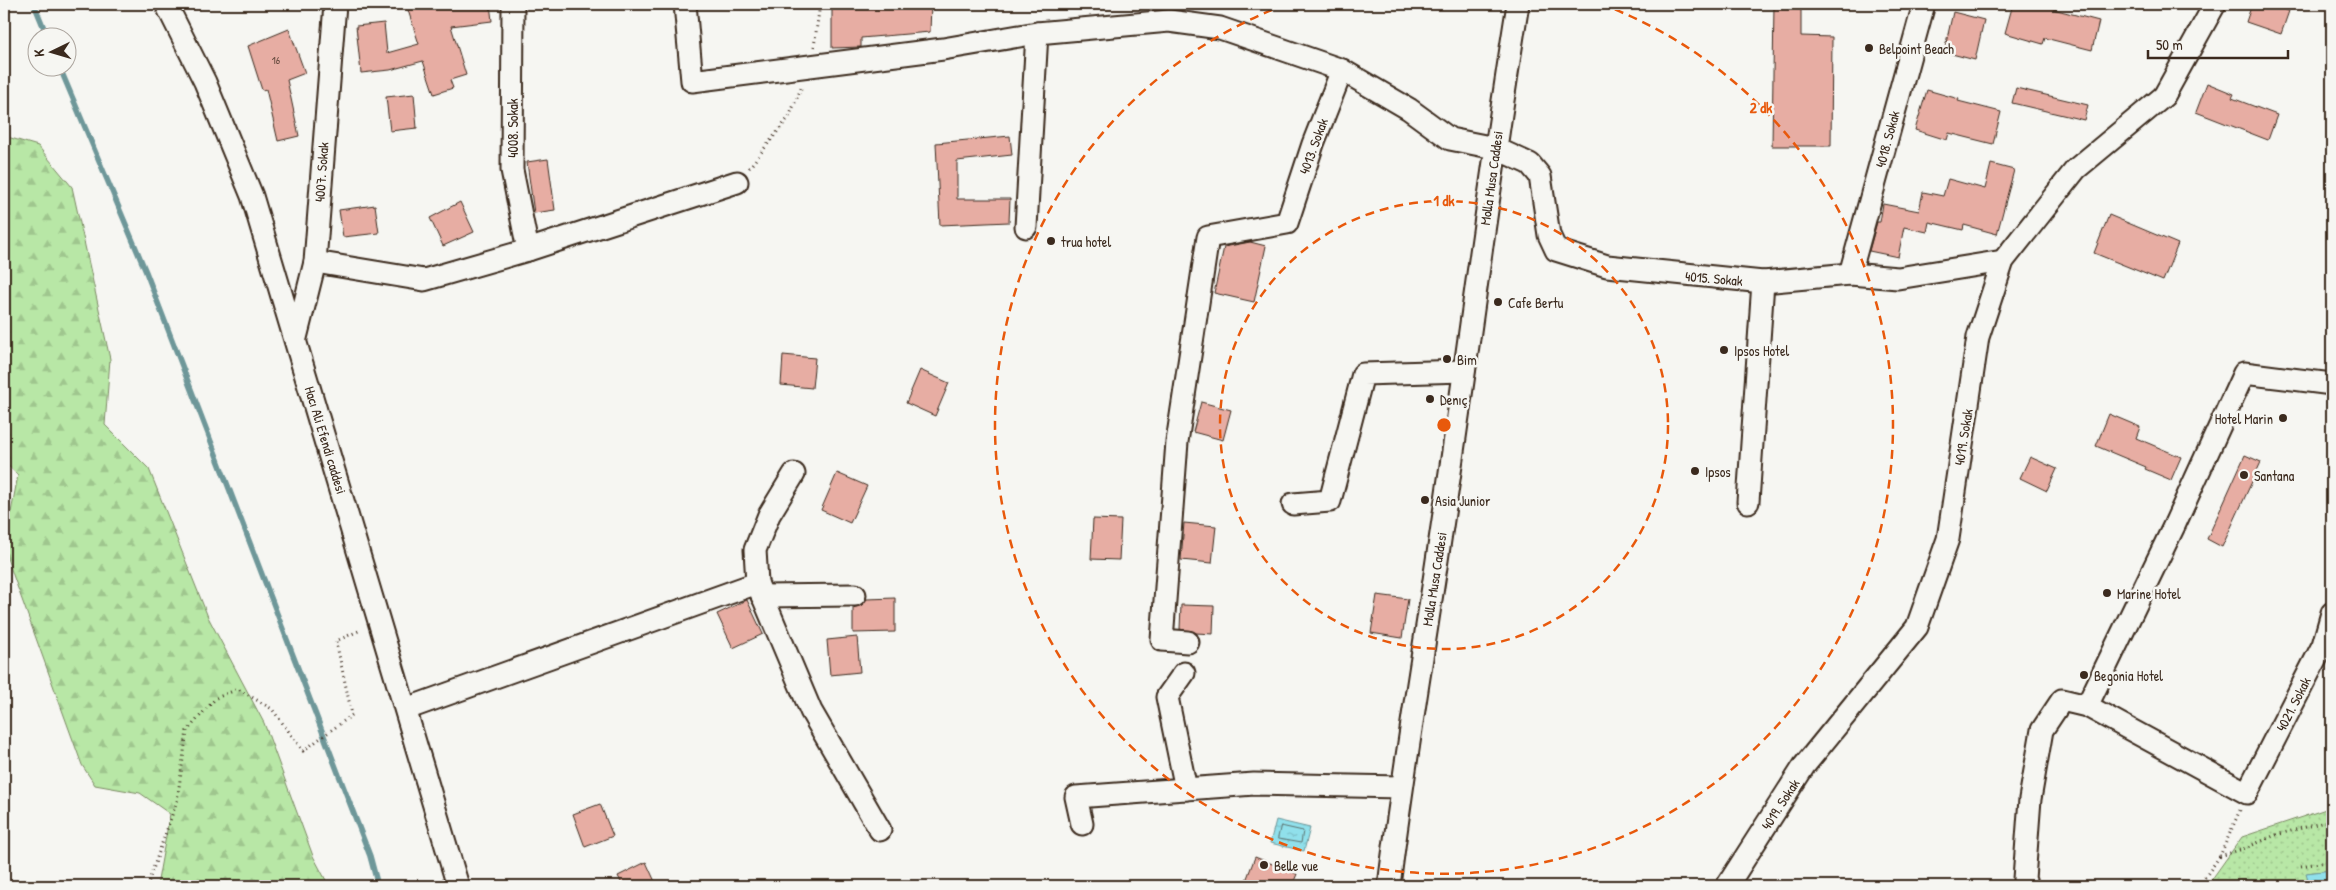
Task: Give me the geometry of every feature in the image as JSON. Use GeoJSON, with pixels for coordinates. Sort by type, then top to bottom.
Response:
{"type":"FeatureCollection","features":[{"type":"Feature","properties":{"kind":"street","name":"Hacı Ali Efendi caddesi"},"geometry":{"type":"LineString","coordinates":[[166,4],[204,82],[252,196],[458,886]]}},
{"type":"Feature","properties":{"kind":"street","name":"4007. Sokak"},"geometry":{"type":"LineString","coordinates":[[296,339],[315,262],[335,4]]}},
{"type":"Feature","properties":{"kind":"street","name":"4008. Sokak"},"geometry":{"type":"LineString","coordinates":[[513,4],[512,170],[528,250]]}},
{"type":"Feature","properties":{"kind":"street","name":"4015. Sokak"},"geometry":{"type":"LineString","coordinates":[[685,4],[692,81],[943,49],[1037,33],[1169,21],[1220,28],[1342,70],[1409,109],[1450,140],[1495,148],[1530,164],[1540,176],[1549,236],[1556,250],[1607,266],[1719,279],[1763,282],[1850,274],[1898,278],[2003,261]]}},
{"type":"Feature","properties":{"kind":"street","name":"Molla Musa Caddesi"},"geometry":{"type":"LineString","coordinates":[[1389,886],[1401,787],[1440,539],[1495,148],[1518,4]]}},
{"type":"Feature","properties":{"kind":"street","name":"4018. Sokak"},"geometry":{"type":"LineString","coordinates":[[1850,274],[1924,4]]}},
{"type":"Feature","properties":{"kind":"street","name":"4019. Sokak"},"geometry":{"type":"LineString","coordinates":[[1727,886],[1804,766],[1917,627],[1948,539],[1978,337],[2003,261],[2076,169],[2164,96],[2215,4]]}},
{"type":"Feature","properties":{"kind":"street"},"geometry":{"type":"LineString","coordinates":[[1026,227],[1037,33]]}},
{"type":"Feature","properties":{"kind":"street","name":"4013. Sokak"},"geometry":{"type":"LineString","coordinates":[[1188,642],[1162,640],[1177,442],[1208,237],[1287,223],[1313,144],[1342,70]]}},
{"type":"Feature","properties":{"kind":"street"},"geometry":{"type":"LineString","coordinates":[[315,262],[424,280],[528,250],[737,182]]}},
{"type":"Feature","properties":{"kind":"street"},"geometry":{"type":"LineString","coordinates":[[1748,502],[1763,282]]}},
{"type":"Feature","properties":{"kind":"street"},"geometry":{"type":"LineString","coordinates":[[1293,504],[1330,501],[1363,374],[1464,371]]}},
{"type":"Feature","properties":{"kind":"street"},"geometry":{"type":"LineString","coordinates":[[2087,706],[2174,526],[2244,373],[2332,384]]}},
{"type":"Feature","properties":{"kind":"street"},"geometry":{"type":"LineString","coordinates":[[794,474],[769,516],[755,550],[760,589],[811,711],[880,830]]}},
{"type":"Feature","properties":{"kind":"street"},"geometry":{"type":"LineString","coordinates":[[406,708],[760,589],[854,595]]}},
{"type":"Feature","properties":{"kind":"street","name":"4021. Sokak"},"geometry":{"type":"LineString","coordinates":[[2247,793],[2323,645],[2332,613]]}},
{"type":"Feature","properties":{"kind":"street"},"geometry":{"type":"LineString","coordinates":[[1184,673],[1167,696],[1186,789]]}},
{"type":"Feature","properties":{"kind":"street"},"geometry":{"type":"LineString","coordinates":[[2027,886],[2024,879],[2030,799],[2042,730],[2062,700],[2087,706],[2247,793]]}},
{"type":"Feature","properties":{"kind":"street"},"geometry":{"type":"LineString","coordinates":[[1082,824],[1076,797],[1254,784],[1401,787]]}},
{"type":"Feature","properties":{"kind":"path"},"geometry":{"type":"LineString","coordinates":[[737,182],[789,117],[810,65],[820,4]]}},
{"type":"Feature","properties":{"kind":"path"},"geometry":{"type":"LineString","coordinates":[[147,886],[177,801],[187,731],[216,698],[238,690],[272,709],[303,751],[352,715],[336,641],[380,622]]}},
{"type":"Feature","properties":{"kind":"path"},"geometry":{"type":"LineString","coordinates":[[2199,886],[2220,856],[2247,793]]}},
{"type":"Feature","properties":{"kind":"path"},"geometry":{"type":"LineString","coordinates":[[2220,856],[2243,850],[2276,835],[2332,820]]}},
{"type":"Feature","properties":{"kind":"path"},"geometry":{"type":"LineString","coordinates":[[2301,866],[2332,861]]}},
{"type":"Feature","properties":{"kind":"green space"},"geometry":{"type":"Polygon","coordinates":[[[4,136],[38,146],[72,187],[110,359],[105,425],[149,469],[208,617],[264,723],[313,856],[329,886],[157,886],[170,814],[140,793],[95,785],[82,765],[4,550],[18,475],[4,462],[4,136]]]}},
{"type":"Feature","properties":{"kind":"green space"},"geometry":{"type":"Polygon","coordinates":[[[2332,807],[2332,870],[2307,873],[2310,886],[2207,886],[2242,837],[2332,807]]]}},
{"type":"Feature","properties":{"kind":"water"},"geometry":{"type":"Polygon","coordinates":[[[1276,820],[1310,828],[1304,851],[1270,843],[1276,820]]]}},
{"type":"Feature","properties":{"kind":"water"},"geometry":{"type":"Polygon","coordinates":[[[2332,870],[2332,886],[2310,886],[2306,873],[2332,870]]]}},
{"type":"Feature","properties":{"kind":"building"},"geometry":{"type":"Polygon","coordinates":[[[406,4],[490,4],[492,21],[451,26],[466,75],[450,80],[453,88],[434,94],[423,61],[390,70],[361,73],[356,26],[384,23],[387,53],[419,44],[406,4]]]}},
{"type":"Feature","properties":{"kind":"building"},"geometry":{"type":"Polygon","coordinates":[[[832,4],[931,4],[930,32],[861,38],[861,47],[832,48],[832,4]]]}},
{"type":"Feature","properties":{"kind":"building"},"geometry":{"type":"Polygon","coordinates":[[[1774,4],[1801,4],[1801,36],[1832,37],[1831,146],[1772,146],[1774,4]]]}},
{"type":"Feature","properties":{"kind":"building"},"geometry":{"type":"Polygon","coordinates":[[[2013,4],[2054,4],[2053,9],[2099,21],[2092,50],[2045,38],[2043,44],[2005,33],[2013,4]]]}},
{"type":"Feature","properties":{"kind":"building"},"geometry":{"type":"Polygon","coordinates":[[[2252,4],[2267,4],[2289,11],[2281,34],[2246,22],[2252,4]]]}},
{"type":"Feature","properties":{"kind":"building"},"geometry":{"type":"Polygon","coordinates":[[[1953,12],[1984,20],[1975,60],[1944,52],[1953,12]]]}},
{"type":"Feature","properties":{"kind":"building"},"geometry":{"type":"Polygon","coordinates":[[[289,29],[305,73],[287,80],[299,136],[278,141],[266,89],[262,90],[248,46],[289,29]]]}},
{"type":"Feature","properties":{"kind":"building"},"geometry":{"type":"Polygon","coordinates":[[[2207,83],[2234,94],[2232,98],[2277,115],[2268,140],[2196,112],[2207,83]]]}},
{"type":"Feature","properties":{"kind":"building"},"geometry":{"type":"Polygon","coordinates":[[[2016,88],[2088,105],[2084,120],[2012,103],[2016,88]]]}},
{"type":"Feature","properties":{"kind":"building"},"geometry":{"type":"Polygon","coordinates":[[[1927,90],[1959,99],[1958,101],[2001,112],[1993,144],[1949,133],[1947,140],[1915,130],[1927,90]]]}},
{"type":"Feature","properties":{"kind":"building"},"geometry":{"type":"Polygon","coordinates":[[[414,94],[417,128],[390,131],[386,97],[414,94]]]}},
{"type":"Feature","properties":{"kind":"building"},"geometry":{"type":"Polygon","coordinates":[[[1010,136],[1012,155],[957,161],[957,199],[1010,199],[1009,222],[940,225],[936,143],[1010,136]]]}},
{"type":"Feature","properties":{"kind":"building"},"geometry":{"type":"Polygon","coordinates":[[[548,159],[555,210],[534,213],[527,162],[548,159]]]}},
{"type":"Feature","properties":{"kind":"building"},"geometry":{"type":"Polygon","coordinates":[[[1991,164],[2014,170],[1997,234],[1964,225],[1963,230],[1929,222],[1927,232],[1904,227],[1898,257],[1869,251],[1877,222],[1880,222],[1883,204],[1919,211],[1923,192],[1943,196],[1948,179],[1985,189],[1991,164]]]}},
{"type":"Feature","properties":{"kind":"building"},"geometry":{"type":"Polygon","coordinates":[[[460,202],[474,232],[443,246],[430,218],[460,202]]]}},
{"type":"Feature","properties":{"kind":"building"},"geometry":{"type":"Polygon","coordinates":[[[375,205],[379,233],[343,237],[339,210],[375,205]]]}},
{"type":"Feature","properties":{"kind":"building"},"geometry":{"type":"Polygon","coordinates":[[[2109,215],[2178,244],[2163,281],[2094,253],[2109,215]]]}},
{"type":"Feature","properties":{"kind":"building"},"geometry":{"type":"Polygon","coordinates":[[[1250,242],[1266,246],[1254,302],[1214,293],[1224,247],[1250,242]]]}},
{"type":"Feature","properties":{"kind":"building"},"geometry":{"type":"Polygon","coordinates":[[[783,355],[815,358],[812,388],[781,385],[783,355]]]}},
{"type":"Feature","properties":{"kind":"building"},"geometry":{"type":"Polygon","coordinates":[[[920,370],[949,383],[935,416],[906,403],[920,370]]]}},
{"type":"Feature","properties":{"kind":"building"},"geometry":{"type":"Polygon","coordinates":[[[1201,402],[1231,410],[1223,440],[1193,432],[1201,402]]]}},
{"type":"Feature","properties":{"kind":"building"},"geometry":{"type":"Polygon","coordinates":[[[2109,414],[2140,427],[2136,438],[2181,457],[2171,480],[2145,469],[2146,467],[2096,446],[2109,414]]]}},
{"type":"Feature","properties":{"kind":"building"},"geometry":{"type":"Polygon","coordinates":[[[2245,455],[2261,462],[2222,547],[2207,539],[2245,455]]]}},
{"type":"Feature","properties":{"kind":"building"},"geometry":{"type":"Polygon","coordinates":[[[2030,457],[2057,469],[2047,491],[2020,478],[2030,457]]]}},
{"type":"Feature","properties":{"kind":"building"},"geometry":{"type":"Polygon","coordinates":[[[837,473],[867,486],[850,523],[821,510],[837,473]]]}},
{"type":"Feature","properties":{"kind":"building"},"geometry":{"type":"Polygon","coordinates":[[[1093,519],[1121,520],[1119,560],[1091,559],[1093,519]]]}},
{"type":"Feature","properties":{"kind":"building"},"geometry":{"type":"Polygon","coordinates":[[[1184,523],[1216,526],[1212,563],[1181,560],[1184,523]]]}},
{"type":"Feature","properties":{"kind":"building"},"geometry":{"type":"Polygon","coordinates":[[[1377,595],[1408,599],[1402,638],[1371,633],[1377,595]]]}},
{"type":"Feature","properties":{"kind":"building"},"geometry":{"type":"Polygon","coordinates":[[[895,598],[895,632],[853,633],[853,608],[862,605],[867,599],[895,598]]]}},
{"type":"Feature","properties":{"kind":"building"},"geometry":{"type":"Polygon","coordinates":[[[747,600],[763,634],[733,648],[717,614],[747,600]]]}},
{"type":"Feature","properties":{"kind":"building"},"geometry":{"type":"Polygon","coordinates":[[[1181,605],[1214,606],[1213,634],[1196,633],[1180,629],[1181,605]]]}},
{"type":"Feature","properties":{"kind":"building"},"geometry":{"type":"Polygon","coordinates":[[[857,637],[860,672],[830,675],[827,640],[857,637]]]}},
{"type":"Feature","properties":{"kind":"building"},"geometry":{"type":"Polygon","coordinates":[[[600,804],[613,836],[585,847],[573,814],[600,804]]]}},
{"type":"Feature","properties":{"kind":"building","name":"Belle vue"},"geometry":{"type":"Polygon","coordinates":[[[1255,857],[1297,874],[1292,886],[1244,886],[1255,857]]]}},
{"type":"Feature","properties":{"kind":"building"},"geometry":{"type":"Polygon","coordinates":[[[646,862],[657,886],[623,886],[618,876],[646,862]]]}},
{"type":"Feature","properties":{"kind":"waterway"},"geometry":{"type":"LineString","coordinates":[[34,4],[44,28]]}},
{"type":"Feature","properties":{"kind":"waterway"},"geometry":{"type":"LineString","coordinates":[[64,78],[146,272],[370,856],[378,886]]}},
{"type":"Feature","properties":{"kind":"place","name":"Belpoint Beach"},"geometry":{"type":"Point","coordinates":[1869,48]}},
{"type":"Feature","properties":{"kind":"place","name":"trua hotel"},"geometry":{"type":"Point","coordinates":[1051,241]}},
{"type":"Feature","properties":{"kind":"place","name":"Cafe Bertu"},"geometry":{"type":"Point","coordinates":[1498,302]}},
{"type":"Feature","properties":{"kind":"place","name":"Ipsos Hotel"},"geometry":{"type":"Point","coordinates":[1724,350]}},
{"type":"Feature","properties":{"kind":"place","name":"Bim"},"geometry":{"type":"Point","coordinates":[1447,359]}},
{"type":"Feature","properties":{"kind":"place","name":"Denıç"},"geometry":{"type":"Point","coordinates":[1430,399]}},
{"type":"Feature","properties":{"kind":"place","name":"Hotel Marin"},"geometry":{"type":"Point","coordinates":[2283,418]}},
{"type":"Feature","properties":{"kind":"place","name":"Ipsos"},"geometry":{"type":"Point","coordinates":[1695,471]}},
{"type":"Feature","properties":{"kind":"place","name":"Santana"},"geometry":{"type":"Point","coordinates":[2244,475]}},
{"type":"Feature","properties":{"kind":"place","name":"Asia Junior"},"geometry":{"type":"Point","coordinates":[1425,500]}},
{"type":"Feature","properties":{"kind":"place","name":"Marine Hotel"},"geometry":{"type":"Point","coordinates":[2107,593]}},
{"type":"Feature","properties":{"kind":"place","name":"Begonia Hotel"},"geometry":{"type":"Point","coordinates":[2084,675]}},
{"type":"Feature","properties":{"kind":"place","name":"Belle vue"},"geometry":{"type":"Point","coordinates":[1264,865]}}]}
